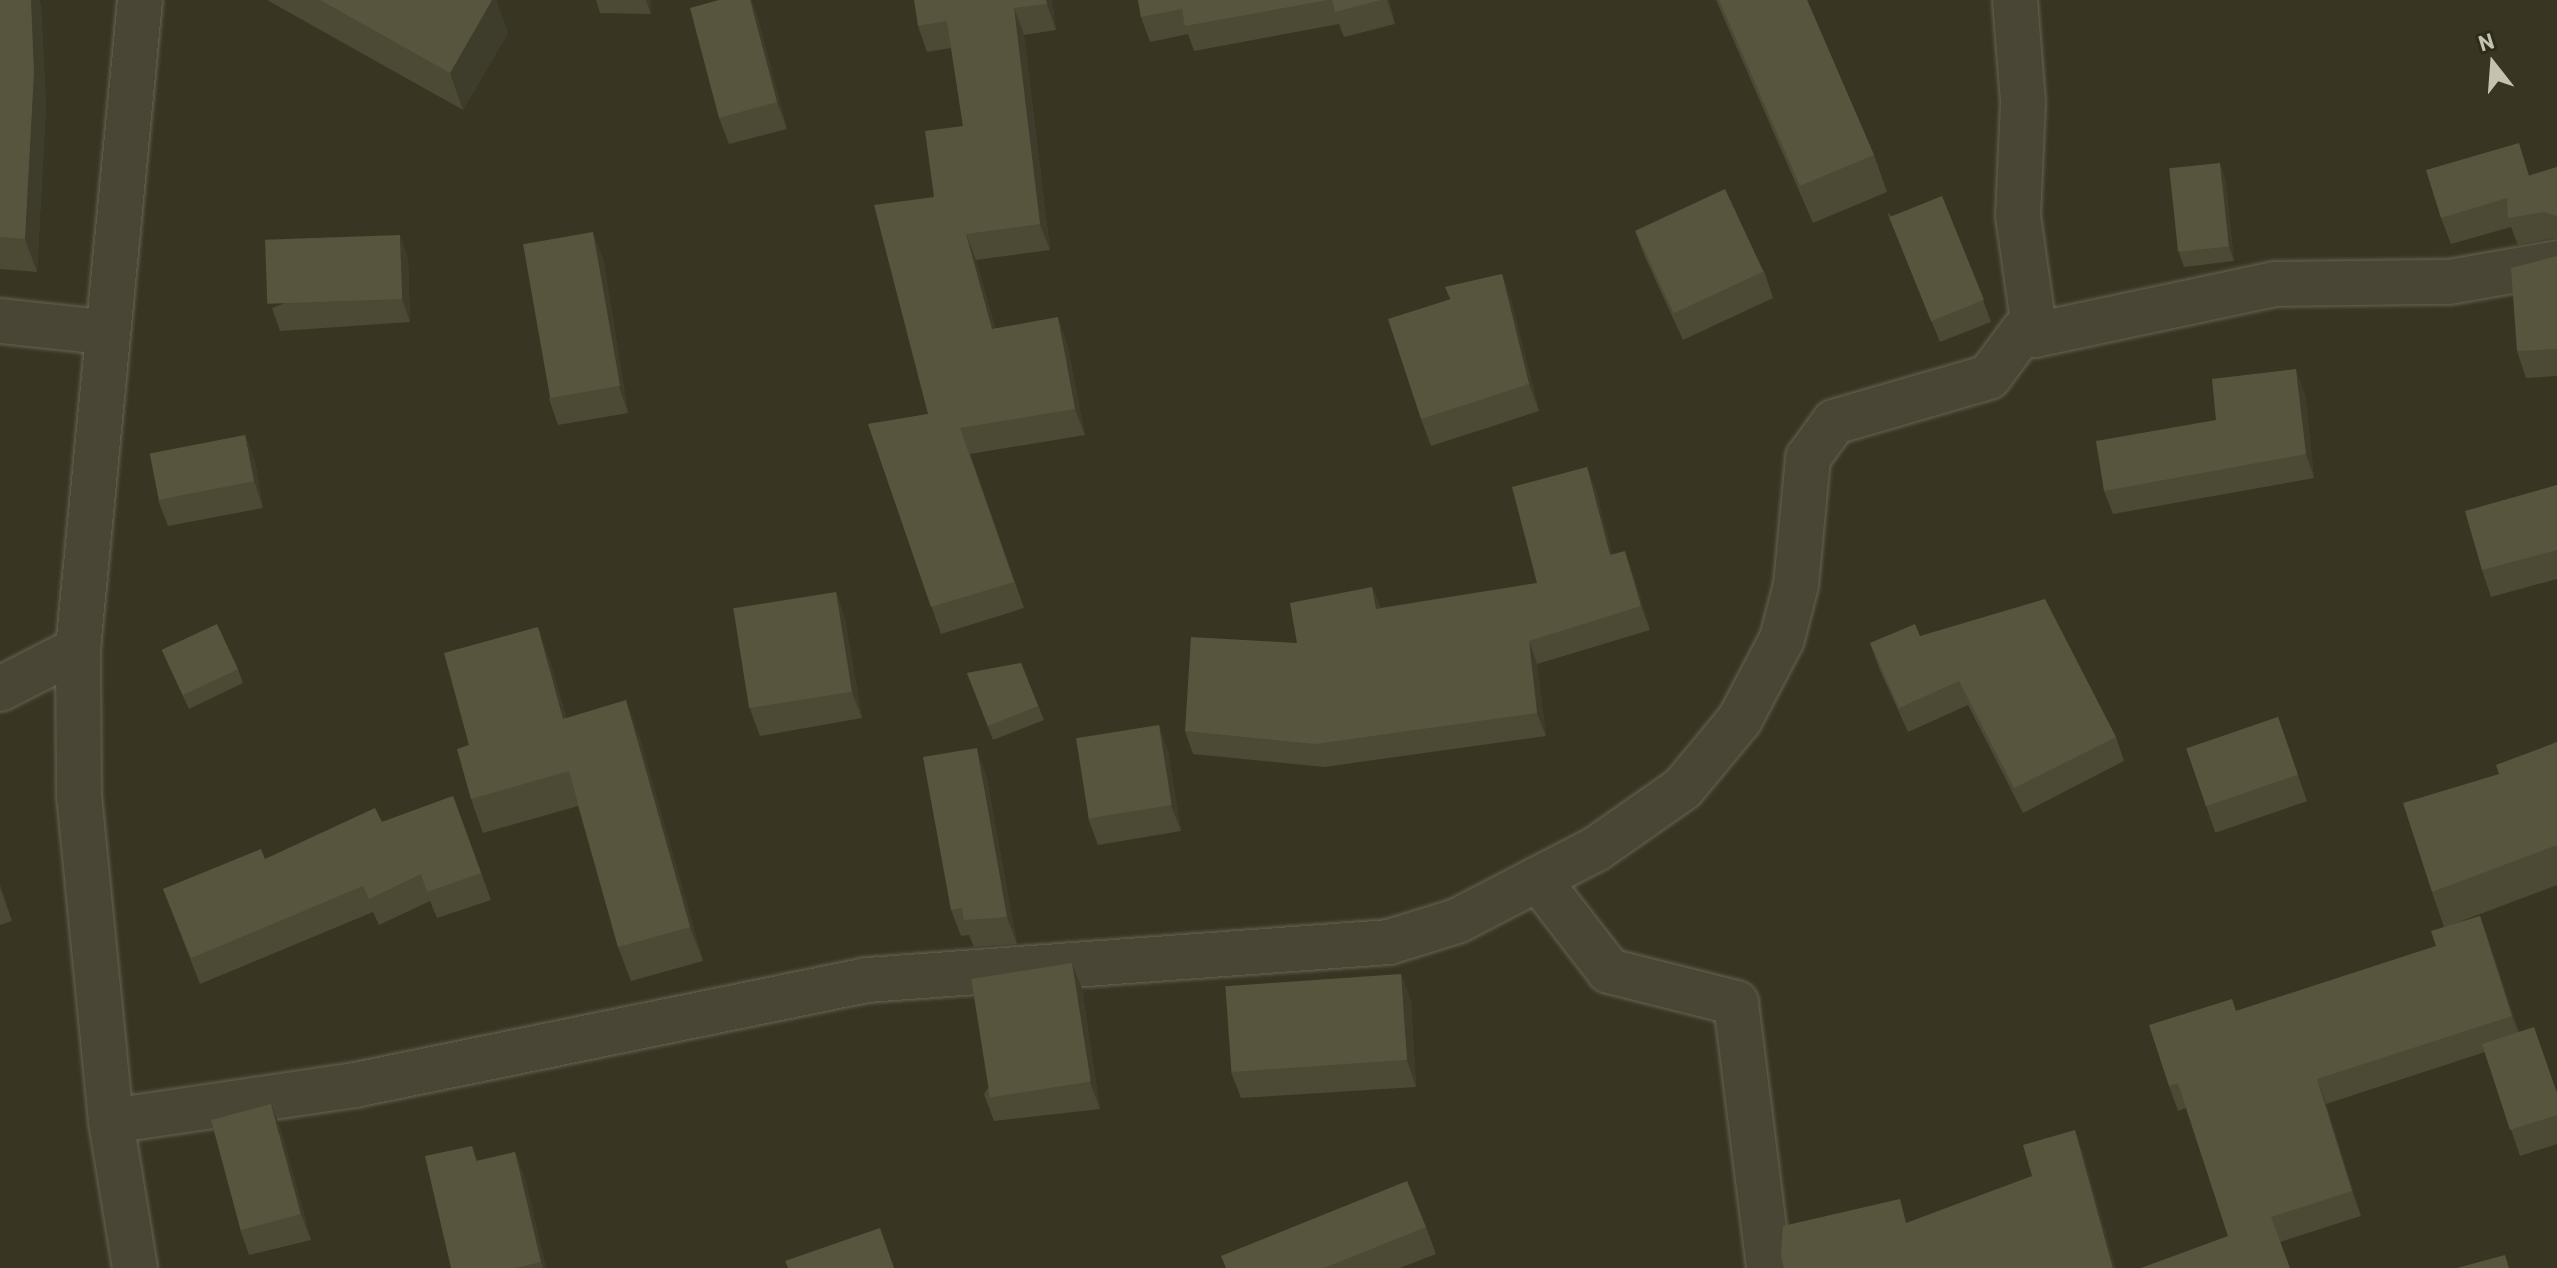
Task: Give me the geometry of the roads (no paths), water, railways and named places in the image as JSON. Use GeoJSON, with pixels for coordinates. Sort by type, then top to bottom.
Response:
{"type":"FeatureCollection","features":[{"type":"Feature","properties":{"kind":"street"},"geometry":{"type":"LineString","coordinates":[[135,1268],[111,1121],[79,797],[78,649],[103,332],[140,0]]}},
{"type":"Feature","properties":{"kind":"street"},"geometry":{"type":"LineString","coordinates":[[2015,0],[2023,102],[2018,216],[2035,335]]}},
{"type":"Feature","properties":{"kind":"street"},"geometry":{"type":"LineString","coordinates":[[111,1121],[355,1085],[867,980],[1389,942],[1457,921],[1538,879],[1683,788],[1740,719],[1782,639],[1796,585],[1800,497],[1821,433],[1834,422],[1989,377],[2023,331],[2035,335],[2274,284],[2449,282],[2557,263]]}},
{"type":"Feature","properties":{"kind":"street"},"geometry":{"type":"LineString","coordinates":[[0,321],[103,332]]}},
{"type":"Feature","properties":{"kind":"street"},"geometry":{"type":"LineString","coordinates":[[0,689],[78,649]]}},
{"type":"Feature","properties":{"kind":"street"},"geometry":{"type":"LineString","coordinates":[[1538,879],[1609,971],[1736,1003],[1769,1268]]}}]}
